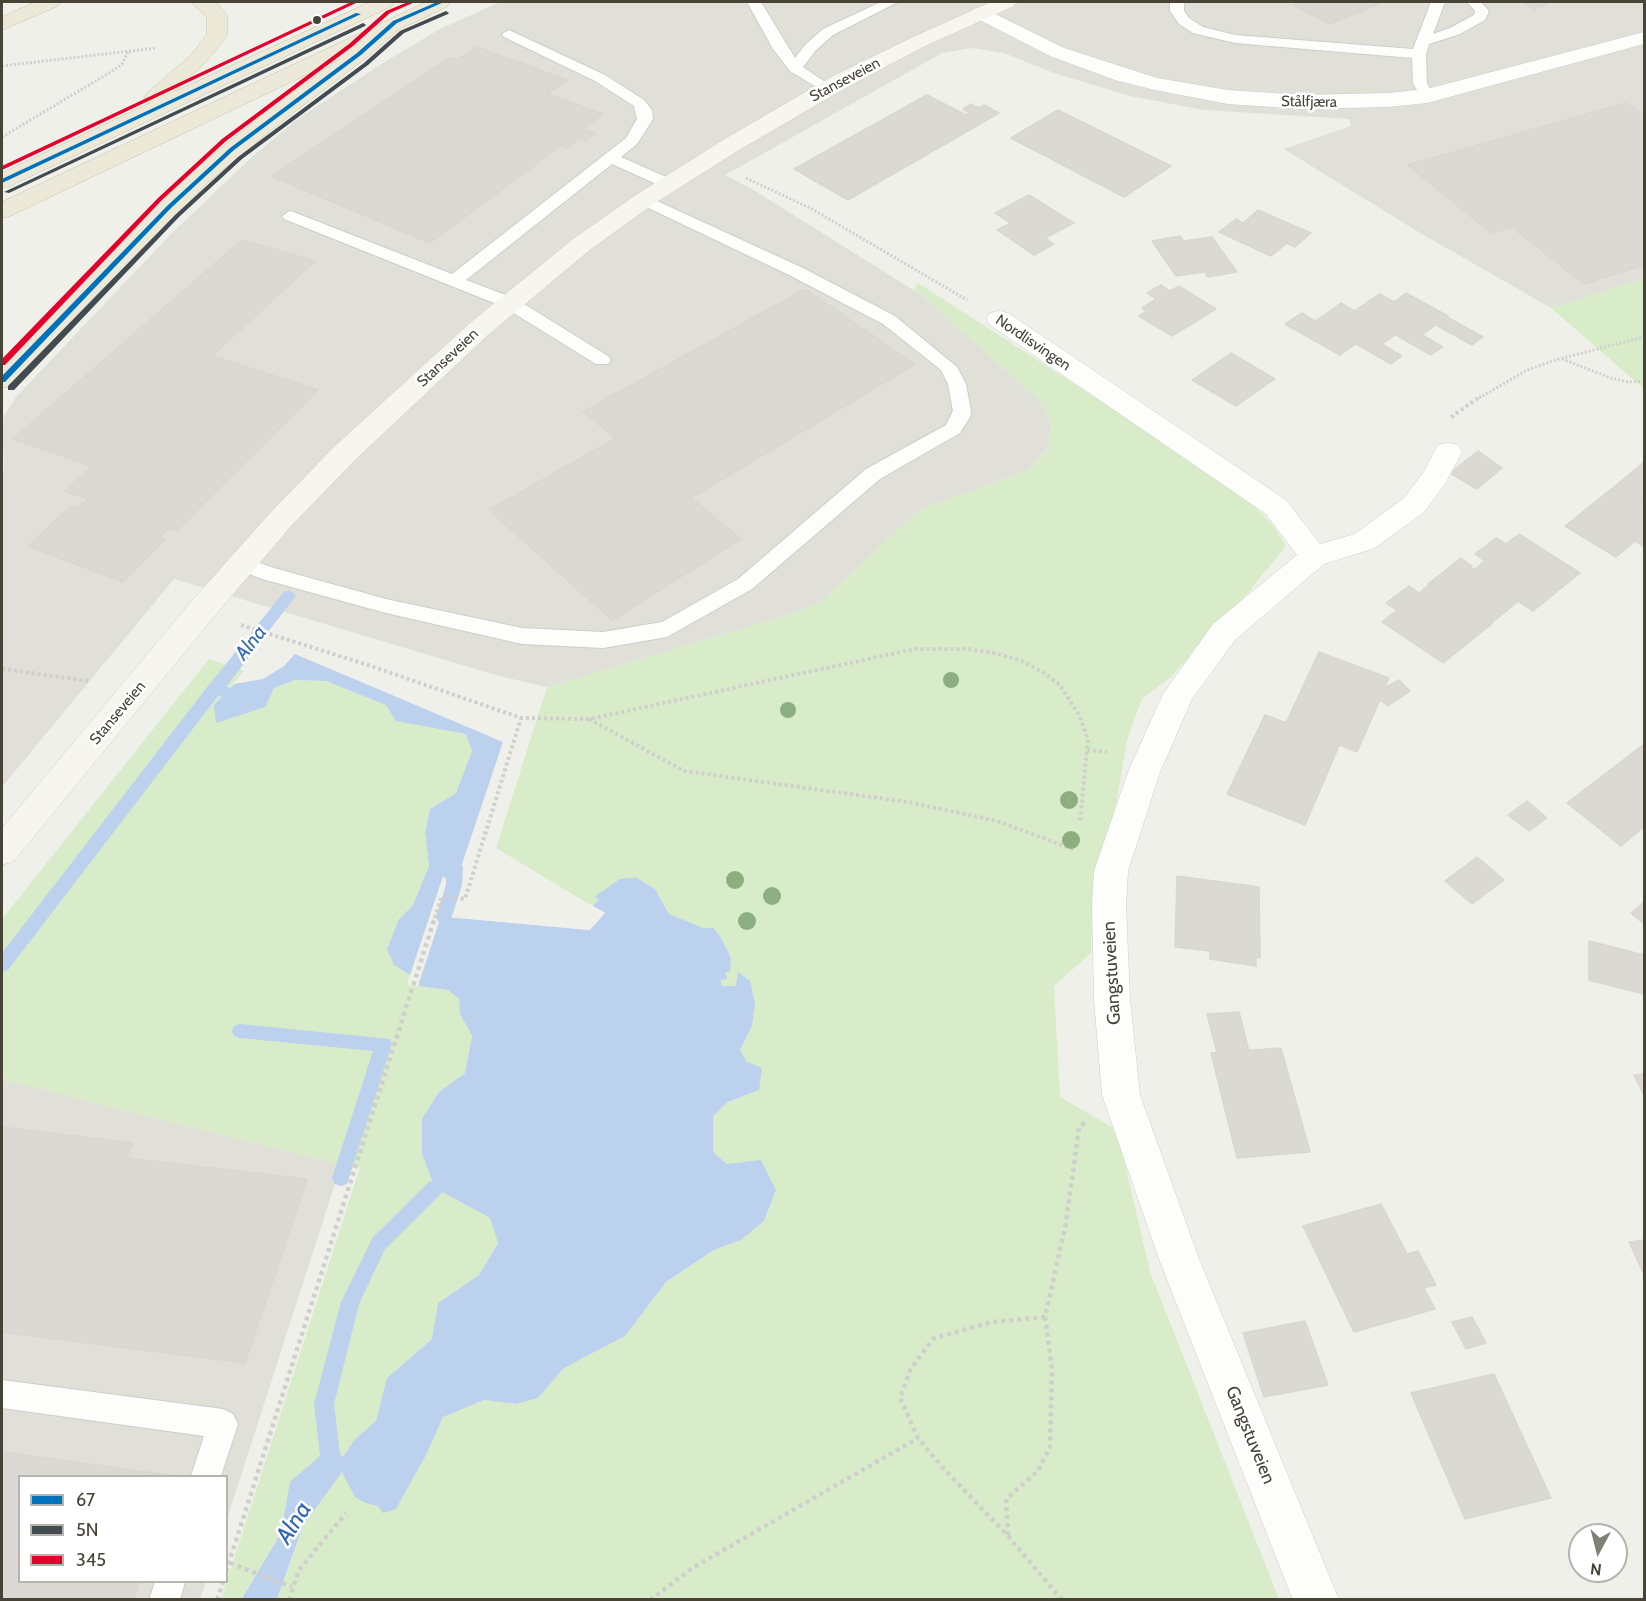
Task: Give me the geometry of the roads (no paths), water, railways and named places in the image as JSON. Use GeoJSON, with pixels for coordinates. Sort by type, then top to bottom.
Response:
{"type":"FeatureCollection","features":[{"type":"Feature","properties":{"kind":"highway"},"geometry":{"type":"LineString","coordinates":[[2,24],[22,7],[51,2]]}},
{"type":"Feature","properties":{"kind":"highway"},"geometry":{"type":"LineString","coordinates":[[2,7],[66,2]]}},
{"type":"Feature","properties":{"kind":"highway"},"geometry":{"type":"LineString","coordinates":[[130,120],[196,60],[218,36],[217,16],[209,6],[201,2]]}},
{"type":"Feature","properties":{"kind":"highway"},"geometry":{"type":"LineString","coordinates":[[2,181],[130,120],[390,12],[441,2]]}},
{"type":"Feature","properties":{"kind":"highway"},"geometry":{"type":"LineString","coordinates":[[2,211],[390,12]]}},
{"type":"Feature","properties":{"kind":"highway"},"geometry":{"type":"LineString","coordinates":[[2,380],[198,178],[277,114],[359,54],[390,12]]}},
{"type":"Feature","properties":{"kind":"street","name":"Stanseveien"},"geometry":{"type":"LineString","coordinates":[[2,851],[242,563],[345,453],[479,329],[582,244],[644,200],[787,110],[918,42],[1007,2]]}},
{"type":"Feature","properties":{"kind":"street","name":"Stålfjæra"},"geometry":{"type":"LineString","coordinates":[[981,13],[1057,52],[1122,75],[1228,97],[1302,102],[1388,100],[1427,96],[1644,38]]}},
{"type":"Feature","properties":{"kind":"street","name":"Nordlisvingen"},"geometry":{"type":"LineString","coordinates":[[999,319],[1276,507],[1314,557]]}},
{"type":"Feature","properties":{"kind":"street","name":"Gangstuveien"},"geometry":{"type":"LineString","coordinates":[[1316,1599],[1179,1259],[1121,1095],[1112,999],[1109,906],[1099,863],[1179,694],[1224,632],[1314,557],[1365,541],[1414,505],[1435,477],[1448,452]]}},
{"type":"Feature","properties":{"kind":"lane"},"geometry":{"type":"LineString","coordinates":[[754,2],[780,49],[795,68],[826,89]]}},
{"type":"Feature","properties":{"kind":"lane"},"geometry":{"type":"LineString","coordinates":[[795,68],[811,47],[828,32],[891,2]]}},
{"type":"Feature","properties":{"kind":"lane"},"geometry":{"type":"LineString","coordinates":[[1177,2],[1177,11],[1184,21],[1198,30],[1235,39],[1420,48],[1480,17],[1482,11],[1474,2]]}},
{"type":"Feature","properties":{"kind":"lane"},"geometry":{"type":"LineString","coordinates":[[1427,96],[1420,83],[1420,48],[1435,4],[1438,2]]}},
{"type":"Feature","properties":{"kind":"lane"},"geometry":{"type":"LineString","coordinates":[[454,281],[632,141],[645,119],[644,111],[639,103],[600,78],[509,34]]}},
{"type":"Feature","properties":{"kind":"lane"},"geometry":{"type":"LineString","coordinates":[[610,158],[669,184]]}},
{"type":"Feature","properties":{"kind":"lane"},"geometry":{"type":"LineString","coordinates":[[242,563],[269,574],[386,606],[522,636],[603,640],[667,629],[745,584],[873,474],[953,429],[962,411],[957,384],[948,367],[889,320],[797,272],[644,200]]}},
{"type":"Feature","properties":{"kind":"lane"},"geometry":{"type":"LineString","coordinates":[[290,216],[510,303],[602,360]]}},
{"type":"Feature","properties":{"kind":"lane"},"geometry":{"type":"LineString","coordinates":[[2,1394],[223,1424],[206,1475]]}},
{"type":"Feature","properties":{"kind":"lane"},"geometry":{"type":"LineString","coordinates":[[164,1599],[169,1583]]}},
{"type":"Feature","properties":{"kind":"water"},"geometry":{"type":"Polygon","coordinates":[[[295,654],[503,742],[455,885],[443,876],[410,975],[394,965],[387,949],[399,919],[413,905],[429,866],[425,833],[430,809],[456,793],[472,751],[466,734],[396,721],[386,705],[326,681],[295,680],[274,688],[265,707],[216,723],[214,705],[234,684],[263,679],[284,666],[295,654]]]}},
{"type":"Feature","properties":{"kind":"water"},"geometry":{"type":"Polygon","coordinates":[[[637,878],[655,889],[669,914],[703,928],[713,928],[720,936],[731,958],[730,971],[725,973],[727,979],[721,980],[721,986],[736,986],[738,972],[750,981],[755,1004],[752,1026],[740,1050],[747,1062],[762,1068],[759,1090],[728,1102],[713,1116],[713,1152],[727,1164],[761,1160],[776,1190],[764,1221],[741,1240],[714,1250],[666,1282],[625,1336],[564,1368],[538,1398],[516,1404],[484,1400],[443,1417],[426,1455],[396,1509],[383,1513],[378,1506],[365,1503],[355,1497],[342,1472],[303,1526],[277,1599],[241,1600],[281,1533],[290,1482],[330,1447],[343,1457],[355,1439],[376,1421],[387,1378],[432,1339],[438,1303],[479,1275],[498,1243],[490,1218],[435,1188],[422,1154],[422,1119],[439,1092],[465,1073],[472,1036],[460,1014],[459,999],[448,990],[418,986],[441,916],[589,930],[604,913],[592,906],[599,900],[594,897],[620,879],[637,878]]]}},
{"type":"Feature","properties":{"kind":"waterway","name":"Alna"},"geometry":{"type":"LineString","coordinates":[[215,690],[289,595]]}},
{"type":"Feature","properties":{"kind":"waterway"},"geometry":{"type":"LineString","coordinates":[[2,965],[215,690]]}},
{"type":"Feature","properties":{"kind":"waterway"},"geometry":{"type":"LineString","coordinates":[[215,690],[244,695]]}},
{"type":"Feature","properties":{"kind":"waterway"},"geometry":{"type":"LineString","coordinates":[[444,916],[454,885],[455,867]]}},
{"type":"Feature","properties":{"kind":"waterway"},"geometry":{"type":"LineString","coordinates":[[240,1031],[384,1044],[341,1178]]}},
{"type":"Feature","properties":{"kind":"waterway"},"geometry":{"type":"LineString","coordinates":[[331,1463],[324,1404],[350,1302],[379,1243],[435,1188]]}}]}
